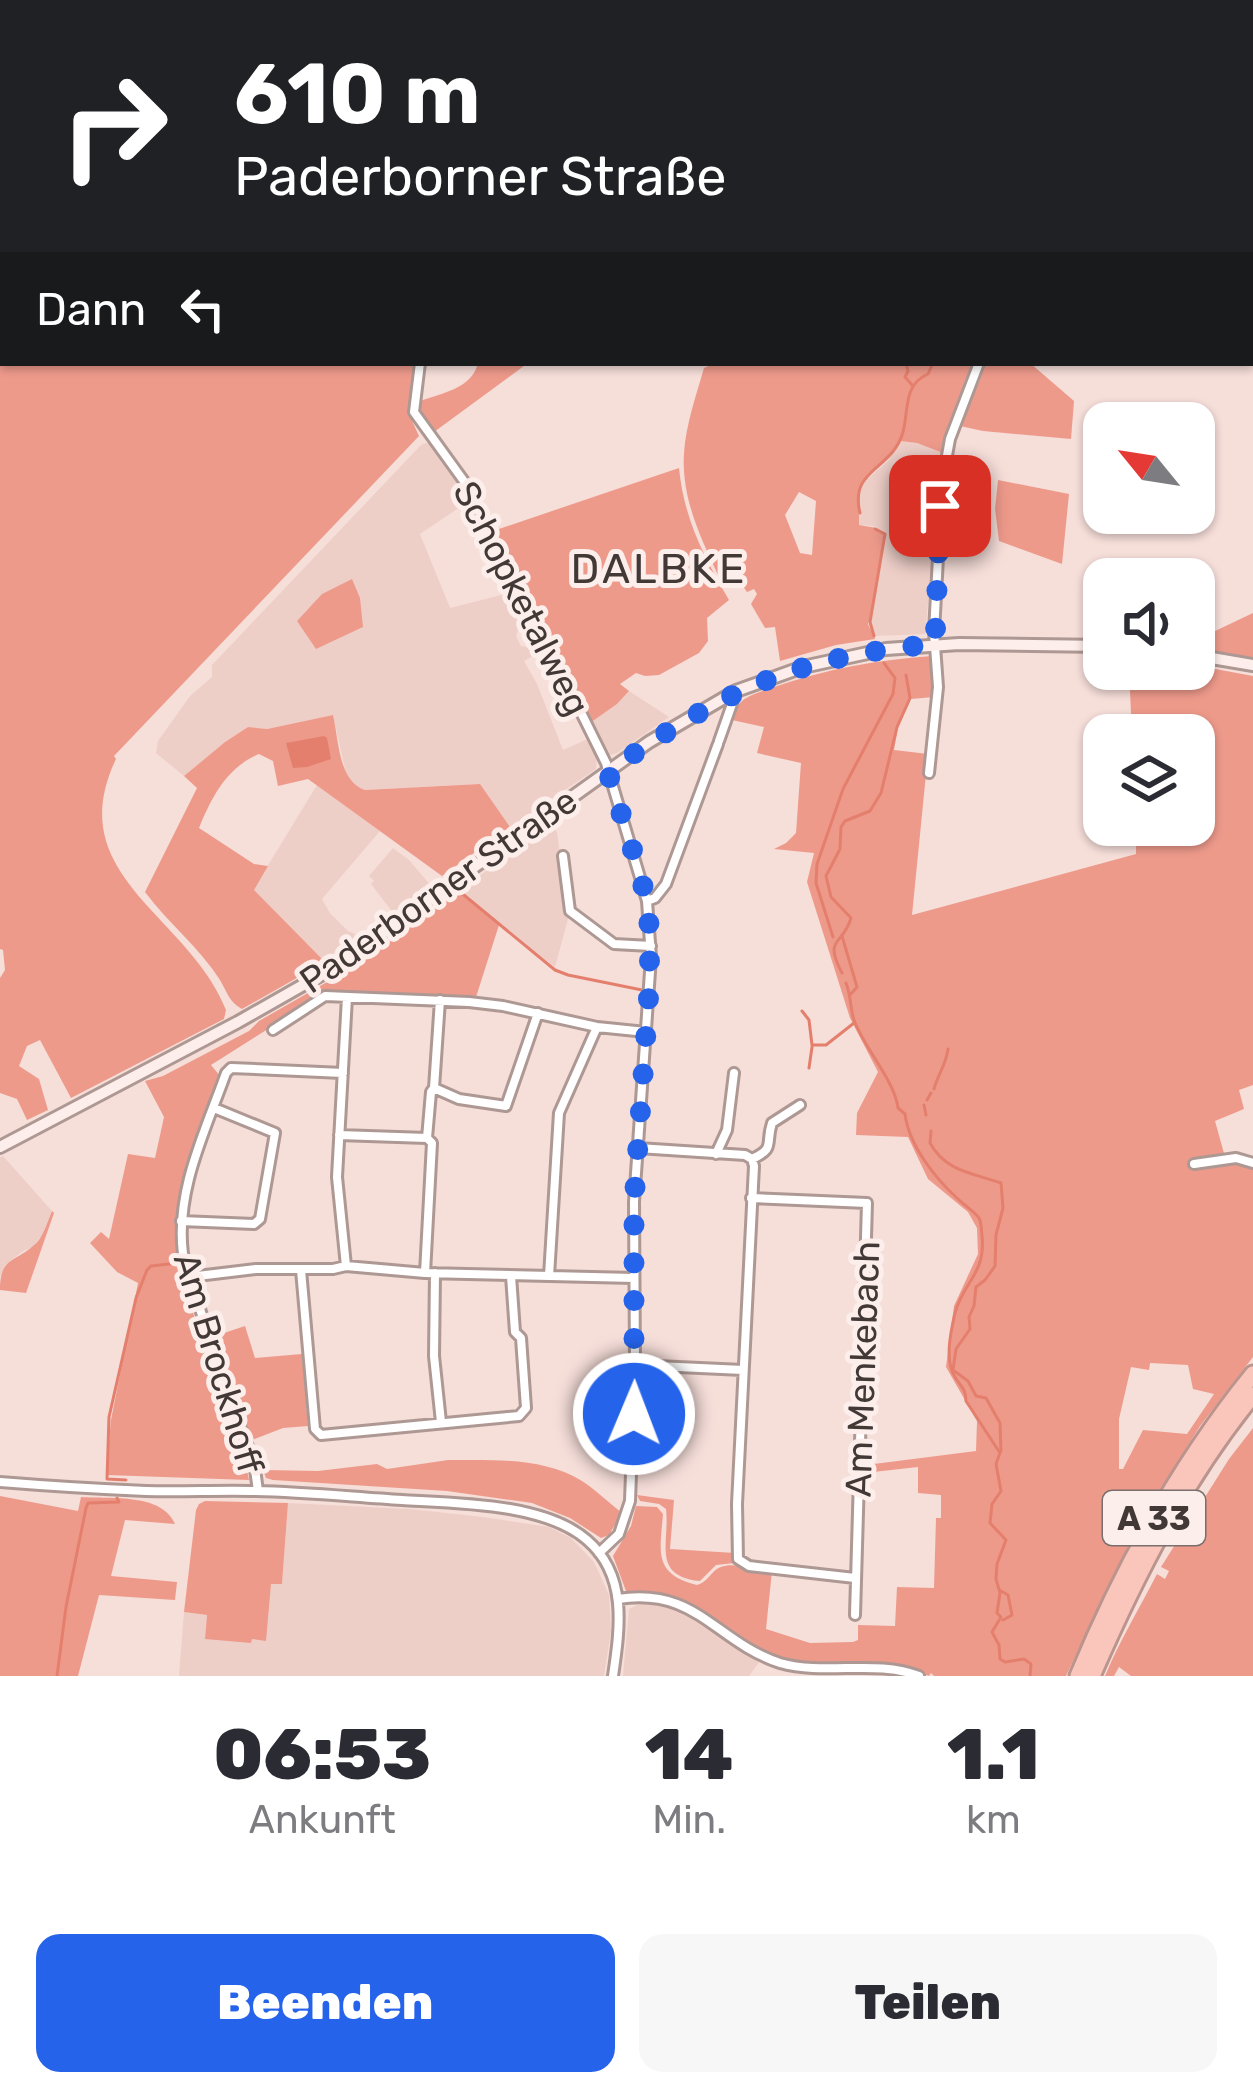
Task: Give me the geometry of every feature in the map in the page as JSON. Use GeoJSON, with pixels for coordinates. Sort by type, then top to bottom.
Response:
{"type":"FeatureCollection","features":[{"type":"Feature","properties":{"kind":"highway","name":"A 33"},"geometry":{"type":"LineString","coordinates":[[1078,1676],[1128,1566],[1165,1500],[1253,1374]]}},
{"type":"Feature","properties":{"kind":"highway","name":"A 33"},"geometry":{"type":"LineString","coordinates":[[1092,1676],[1173,1512],[1253,1395]]}},
{"type":"Feature","properties":{"kind":"main road","name":"Paderborner Straße"},"geometry":{"type":"LineString","coordinates":[[0,1147],[313,980],[680,722],[729,694],[803,667],[879,650],[935,644],[1083,646]]}},
{"type":"Feature","properties":{"kind":"main road"},"geometry":{"type":"LineString","coordinates":[[1215,659],[1253,665]]}},
{"type":"Feature","properties":{"kind":"street","name":"Schopketalweg"},"geometry":{"type":"LineString","coordinates":[[420,366],[414,412],[471,491],[500,561],[606,764],[647,902],[651,946],[638,1148],[628,1514],[620,1534],[599,1553]]}},
{"type":"Feature","properties":{"kind":"street"},"geometry":{"type":"LineString","coordinates":[[929,773],[938,687],[936,575],[944,466],[979,366]]}},
{"type":"Feature","properties":{"kind":"street"},"geometry":{"type":"LineString","coordinates":[[647,902],[660,894],[671,873],[732,704],[729,694]]}},
{"type":"Feature","properties":{"kind":"street"},"geometry":{"type":"LineString","coordinates":[[563,856],[570,911],[614,944],[651,946]]}},
{"type":"Feature","properties":{"kind":"street"},"geometry":{"type":"LineString","coordinates":[[273,1030],[326,996],[503,1006],[597,1027],[646,1032]]}},
{"type":"Feature","properties":{"kind":"street"},"geometry":{"type":"LineString","coordinates":[[346,1266],[337,1197],[347,998]]}},
{"type":"Feature","properties":{"kind":"street"},"geometry":{"type":"LineString","coordinates":[[427,1138],[440,1000]]}},
{"type":"Feature","properties":{"kind":"street"},"geometry":{"type":"LineString","coordinates":[[434,1088],[459,1099],[506,1106],[538,1013]]}},
{"type":"Feature","properties":{"kind":"street"},"geometry":{"type":"LineString","coordinates":[[549,1276],[559,1113],[597,1027]]}},
{"type":"Feature","properties":{"kind":"street","name":"Am Brockhoff"},"geometry":{"type":"LineString","coordinates":[[258,1491],[254,1462],[222,1380],[183,1254],[181,1221],[188,1179],[226,1073],[233,1067],[343,1073]]}},
{"type":"Feature","properties":{"kind":"street"},"geometry":{"type":"LineString","coordinates":[[716,1154],[727,1130],[734,1073]]}},
{"type":"Feature","properties":{"kind":"street"},"geometry":{"type":"LineString","coordinates":[[752,1159],[770,1146],[772,1124],[800,1105]]}},
{"type":"Feature","properties":{"kind":"street"},"geometry":{"type":"LineString","coordinates":[[181,1221],[254,1224],[260,1219],[275,1133],[214,1108]]}},
{"type":"Feature","properties":{"kind":"street"},"geometry":{"type":"LineString","coordinates":[[340,1135],[427,1138],[432,1143],[430,1273],[441,1422]]}},
{"type":"Feature","properties":{"kind":"street"},"geometry":{"type":"LineString","coordinates":[[638,1148],[752,1159],[737,1554],[740,1562],[749,1565],[855,1578]]}},
{"type":"Feature","properties":{"kind":"street"},"geometry":{"type":"LineString","coordinates":[[1194,1164],[1236,1158],[1253,1163]]}},
{"type":"Feature","properties":{"kind":"street","name":"Am Menkebach"},"geometry":{"type":"LineString","coordinates":[[751,1198],[867,1203],[855,1615]]}},
{"type":"Feature","properties":{"kind":"street"},"geometry":{"type":"LineString","coordinates":[[189,1277],[346,1266],[634,1278]]}},
{"type":"Feature","properties":{"kind":"street"},"geometry":{"type":"LineString","coordinates":[[301,1270],[317,1433],[321,1435],[524,1414],[521,1338],[514,1332],[511,1276]]}},
{"type":"Feature","properties":{"kind":"street"},"geometry":{"type":"LineString","coordinates":[[635,1365],[743,1370]]}},
{"type":"Feature","properties":{"kind":"street"},"geometry":{"type":"LineString","coordinates":[[0,1482],[415,1500],[524,1513],[567,1526],[599,1553],[613,1576],[620,1626],[614,1676]]}},
{"type":"Feature","properties":{"kind":"street"},"geometry":{"type":"LineString","coordinates":[[618,1599],[649,1596],[674,1601],[783,1664],[816,1670],[891,1669],[920,1676]]}},
{"type":"Feature","properties":{"kind":"shaded area"},"geometry":{"type":"Polygon","coordinates":[[[0,366],[416,366],[408,412],[419,436],[114,756],[103,799],[104,834],[116,865],[208,977],[226,1010],[224,1019],[71,1098],[40,1040],[27,1046],[19,1066],[39,1079],[48,1110],[27,1120],[17,1099],[0,1093],[0,978],[5,970],[0,949],[0,366]]]}},
{"type":"Feature","properties":{"kind":"shaded area"},"geometry":{"type":"Polygon","coordinates":[[[477,366],[524,366],[434,432],[416,409],[418,402],[446,393],[477,366]]]}},
{"type":"Feature","properties":{"kind":"shaded area"},"geometry":{"type":"Polygon","coordinates":[[[708,366],[974,366],[943,453],[900,441],[860,487],[859,525],[884,532],[868,624],[875,639],[780,661],[775,627],[765,628],[751,604],[757,594],[754,589],[747,592],[734,573],[721,581],[694,519],[684,470],[687,431],[708,366]],[[799,492],[785,515],[800,553],[812,555],[816,501],[799,492]]]}},
{"type":"Feature","properties":{"kind":"shaded area"},"geometry":{"type":"Polygon","coordinates":[[[983,366],[1033,366],[1074,401],[1071,439],[960,426],[983,366]]]}},
{"type":"Feature","properties":{"kind":"shaded area"},"geometry":{"type":"Polygon","coordinates":[[[900,441],[943,453],[925,634],[874,636],[869,624],[885,532],[859,525],[858,497],[862,484],[888,461],[900,441]]]}},
{"type":"Feature","properties":{"kind":"shaded area"},"geometry":{"type":"Polygon","coordinates":[[[426,443],[457,477],[469,501],[420,534],[450,608],[509,593],[522,617],[516,636],[521,646],[543,650],[524,661],[563,750],[588,739],[597,757],[596,769],[510,827],[479,784],[365,790],[354,786],[346,774],[333,715],[267,729],[248,727],[184,776],[156,753],[158,741],[190,696],[212,677],[212,665],[426,443]]]}},
{"type":"Feature","properties":{"kind":"shaded area"},"geometry":{"type":"Polygon","coordinates":[[[679,468],[696,537],[729,600],[707,618],[708,641],[699,653],[659,675],[636,673],[620,684],[629,691],[590,723],[493,531],[679,468]]]}},
{"type":"Feature","properties":{"kind":"shaded area"},"geometry":{"type":"Polygon","coordinates":[[[998,480],[1069,494],[1062,564],[999,541],[998,480]]]}},
{"type":"Feature","properties":{"kind":"shaded area"},"geometry":{"type":"Polygon","coordinates":[[[352,579],[363,627],[316,649],[297,621],[322,594],[352,579]]]}},
{"type":"Feature","properties":{"kind":"shaded area"},"geometry":{"type":"Polygon","coordinates":[[[1253,613],[1253,663],[1215,654],[1215,631],[1253,613]]]}},
{"type":"Feature","properties":{"kind":"shaded area"},"geometry":{"type":"Polygon","coordinates":[[[932,656],[934,697],[911,699],[894,750],[928,754],[912,915],[1136,854],[1136,846],[1215,846],[1215,714],[1131,714],[1130,690],[1215,690],[1215,669],[1253,676],[1253,1085],[1239,1090],[1244,1109],[1215,1121],[1225,1157],[1253,1165],[1253,1357],[1200,1426],[1136,1529],[1066,1676],[929,1676],[892,1667],[780,1659],[687,1603],[661,1594],[626,1591],[613,1556],[631,1526],[636,1506],[657,1507],[663,1514],[662,1560],[673,1575],[697,1585],[726,1566],[772,1571],[766,1629],[810,1643],[853,1642],[858,1640],[858,1625],[895,1626],[897,1587],[934,1588],[941,1495],[918,1493],[918,1467],[873,1472],[874,1464],[976,1451],[977,1421],[946,1367],[954,1306],[978,1254],[977,1228],[968,1212],[928,1179],[908,1137],[856,1135],[857,1113],[878,1072],[850,1018],[807,882],[814,853],[774,849],[796,833],[801,763],[757,753],[764,727],[732,720],[738,705],[760,692],[872,663],[932,656]],[[1150,1363],[1149,1370],[1131,1367],[1119,1419],[1119,1469],[1143,1430],[1187,1434],[1214,1394],[1193,1389],[1188,1365],[1150,1363]]]}},
{"type":"Feature","properties":{"kind":"shaded area"},"geometry":{"type":"Polygon","coordinates":[[[629,691],[669,717],[610,755],[590,723],[629,691]]]}},
{"type":"Feature","properties":{"kind":"shaded area"},"geometry":{"type":"Polygon","coordinates":[[[333,715],[341,758],[356,785],[365,790],[480,784],[510,827],[442,876],[308,779],[278,786],[273,761],[259,754],[247,760],[222,785],[199,828],[254,864],[268,866],[254,890],[325,962],[242,1009],[145,892],[197,788],[184,776],[248,727],[267,729],[333,715]]]}},
{"type":"Feature","properties":{"kind":"shaded area"},"geometry":{"type":"Polygon","coordinates":[[[324,736],[331,759],[293,768],[286,743],[324,736]]]}},
{"type":"Feature","properties":{"kind":"shaded area"},"geometry":{"type":"Polygon","coordinates":[[[317,785],[380,831],[322,899],[348,931],[362,937],[325,962],[253,890],[317,785]]]}},
{"type":"Feature","properties":{"kind":"shaded area"},"geometry":{"type":"Polygon","coordinates":[[[551,824],[557,832],[568,919],[555,967],[460,890],[551,824]]]}},
{"type":"Feature","properties":{"kind":"shaded area"},"geometry":{"type":"Polygon","coordinates":[[[393,848],[432,887],[394,914],[369,876],[393,848]]]}},
{"type":"Feature","properties":{"kind":"shaded area"},"geometry":{"type":"Polygon","coordinates":[[[460,890],[499,925],[476,997],[325,993],[211,1065],[220,1076],[182,1186],[179,1267],[249,1480],[106,1475],[111,1420],[138,1283],[117,1272],[90,1243],[101,1232],[109,1239],[128,1154],[155,1158],[164,1117],[145,1081],[249,1031],[362,962],[460,890]]]}},
{"type":"Feature","properties":{"kind":"shaded area"},"geometry":{"type":"Polygon","coordinates":[[[0,1157],[52,1211],[33,1247],[5,1265],[0,1277],[0,1157]]]}},
{"type":"Feature","properties":{"kind":"shaded area"},"geometry":{"type":"Polygon","coordinates":[[[52,1211],[26,1293],[0,1290],[5,1266],[36,1243],[52,1211]]]}},
{"type":"Feature","properties":{"kind":"shaded area"},"geometry":{"type":"Polygon","coordinates":[[[245,1326],[255,1358],[302,1354],[308,1426],[283,1428],[252,1440],[215,1336],[245,1326]]]}},
{"type":"Feature","properties":{"kind":"shaded area"},"geometry":{"type":"Polygon","coordinates":[[[1253,1428],[1253,1676],[1131,1676],[1119,1667],[1114,1676],[1105,1676],[1157,1574],[1165,1579],[1169,1571],[1161,1567],[1253,1428]]]}},
{"type":"Feature","properties":{"kind":"shaded area"},"geometry":{"type":"Polygon","coordinates":[[[448,1460],[517,1462],[567,1473],[621,1512],[620,1516],[609,1535],[601,1538],[570,1518],[532,1503],[447,1491],[273,1480],[263,1470],[318,1471],[377,1464],[387,1469],[448,1460]]]}},
{"type":"Feature","properties":{"kind":"shaded area"},"geometry":{"type":"Polygon","coordinates":[[[637,1495],[674,1500],[670,1549],[735,1553],[734,1563],[716,1565],[700,1581],[675,1572],[666,1556],[666,1509],[640,1501],[637,1495]]]}},
{"type":"Feature","properties":{"kind":"shaded area"},"geometry":{"type":"Polygon","coordinates":[[[0,1496],[78,1511],[81,1497],[134,1500],[159,1507],[175,1524],[125,1520],[111,1576],[177,1582],[175,1600],[99,1595],[78,1676],[0,1676],[0,1496]]]}},
{"type":"Feature","properties":{"kind":"shaded area"},"geometry":{"type":"Polygon","coordinates":[[[205,1501],[288,1503],[282,1584],[271,1584],[266,1641],[205,1639],[207,1615],[184,1612],[196,1510],[205,1501]]]}},
{"type":"Feature","properties":{"kind":"shaded area"},"geometry":{"type":"Polygon","coordinates":[[[288,1503],[483,1517],[549,1527],[571,1538],[594,1562],[609,1595],[611,1631],[604,1676],[179,1676],[184,1612],[207,1615],[205,1639],[251,1639],[271,1584],[282,1584],[288,1503]]]}},
{"type":"Feature","properties":{"kind":"shaded area"},"geometry":{"type":"Polygon","coordinates":[[[641,1603],[675,1609],[760,1661],[749,1676],[623,1676],[629,1609],[641,1603]]]}},
{"type":"Feature","properties":{"kind":"waterway"},"geometry":{"type":"LineString","coordinates":[[907,366],[905,377],[913,386]]}},
{"type":"Feature","properties":{"kind":"waterway"},"geometry":{"type":"LineString","coordinates":[[860,513],[861,487],[898,445],[908,398],[932,366]]}},
{"type":"Feature","properties":{"kind":"waterway"},"geometry":{"type":"LineString","coordinates":[[874,636],[870,622],[885,534],[875,529]]}},
{"type":"Feature","properties":{"kind":"waterway"},"geometry":{"type":"LineString","coordinates":[[833,937],[816,883],[817,864],[843,789],[893,694],[895,678],[884,663]]}},
{"type":"Feature","properties":{"kind":"waterway"},"geometry":{"type":"LineString","coordinates":[[842,973],[834,947],[851,918],[831,897],[826,876],[840,849],[841,827],[870,811],[881,793],[897,727],[910,698],[906,675]]}},
{"type":"Feature","properties":{"kind":"waterway"},"geometry":{"type":"LineString","coordinates":[[459,891],[555,970],[642,990]]}},
{"type":"Feature","properties":{"kind":"waterway"},"geometry":{"type":"LineString","coordinates":[[842,936],[857,987],[851,994]]}},
{"type":"Feature","properties":{"kind":"waterway"},"geometry":{"type":"LineString","coordinates":[[846,983],[854,1020],[905,1114],[918,1150],[941,1182],[981,1222],[981,1260],[955,1313],[950,1362],[966,1401],[1000,1453],[996,1464],[1001,1491],[992,1504],[990,1523],[1006,1540],[996,1579],[1001,1617],[992,1632],[1000,1659],[1024,1659],[1031,1664],[1030,1676]]}},
{"type":"Feature","properties":{"kind":"waterway"},"geometry":{"type":"LineString","coordinates":[[802,1011],[809,1020],[812,1045],[826,1045],[854,1023]]}},
{"type":"Feature","properties":{"kind":"waterway"},"geometry":{"type":"LineString","coordinates":[[809,1068],[812,1047]]}},
{"type":"Feature","properties":{"kind":"waterway"},"geometry":{"type":"LineString","coordinates":[[934,1089],[948,1049]]}},
{"type":"Feature","properties":{"kind":"waterway"},"geometry":{"type":"LineString","coordinates":[[927,1100],[931,1093]]}},
{"type":"Feature","properties":{"kind":"waterway"},"geometry":{"type":"LineString","coordinates":[[924,1105],[926,1115]]}},
{"type":"Feature","properties":{"kind":"waterway"},"geometry":{"type":"LineString","coordinates":[[931,1131],[930,1143],[944,1160],[1001,1183],[1003,1208],[995,1266],[976,1287],[970,1329],[956,1349],[953,1370],[968,1381],[976,1396],[986,1398],[1000,1423],[1001,1451]]}},
{"type":"Feature","properties":{"kind":"waterway"},"geometry":{"type":"LineString","coordinates":[[126,1480],[107,1479],[109,1417],[136,1298],[151,1266],[178,1263]]}},
{"type":"Feature","properties":{"kind":"waterway"},"geometry":{"type":"LineString","coordinates":[[57,1676],[86,1508],[88,1503],[119,1502],[117,1498]]}},
{"type":"Feature","properties":{"kind":"waterway"},"geometry":{"type":"LineString","coordinates":[[1001,1591],[1008,1595],[1012,1615],[1003,1620]]}},
{"type":"Feature","properties":{"kind":"district","name":"DALBKE"},"geometry":{"type":"Point","coordinates":[659,568]}},
{"type":"Feature","properties":{"kind":"route"},"geometry":{"type":"LineString","coordinates":[[634,1414],[634,1202],[650,930],[642,880],[608,772],[699,710],[768,678],[845,656],[935,644],[940,506]]}}]}
